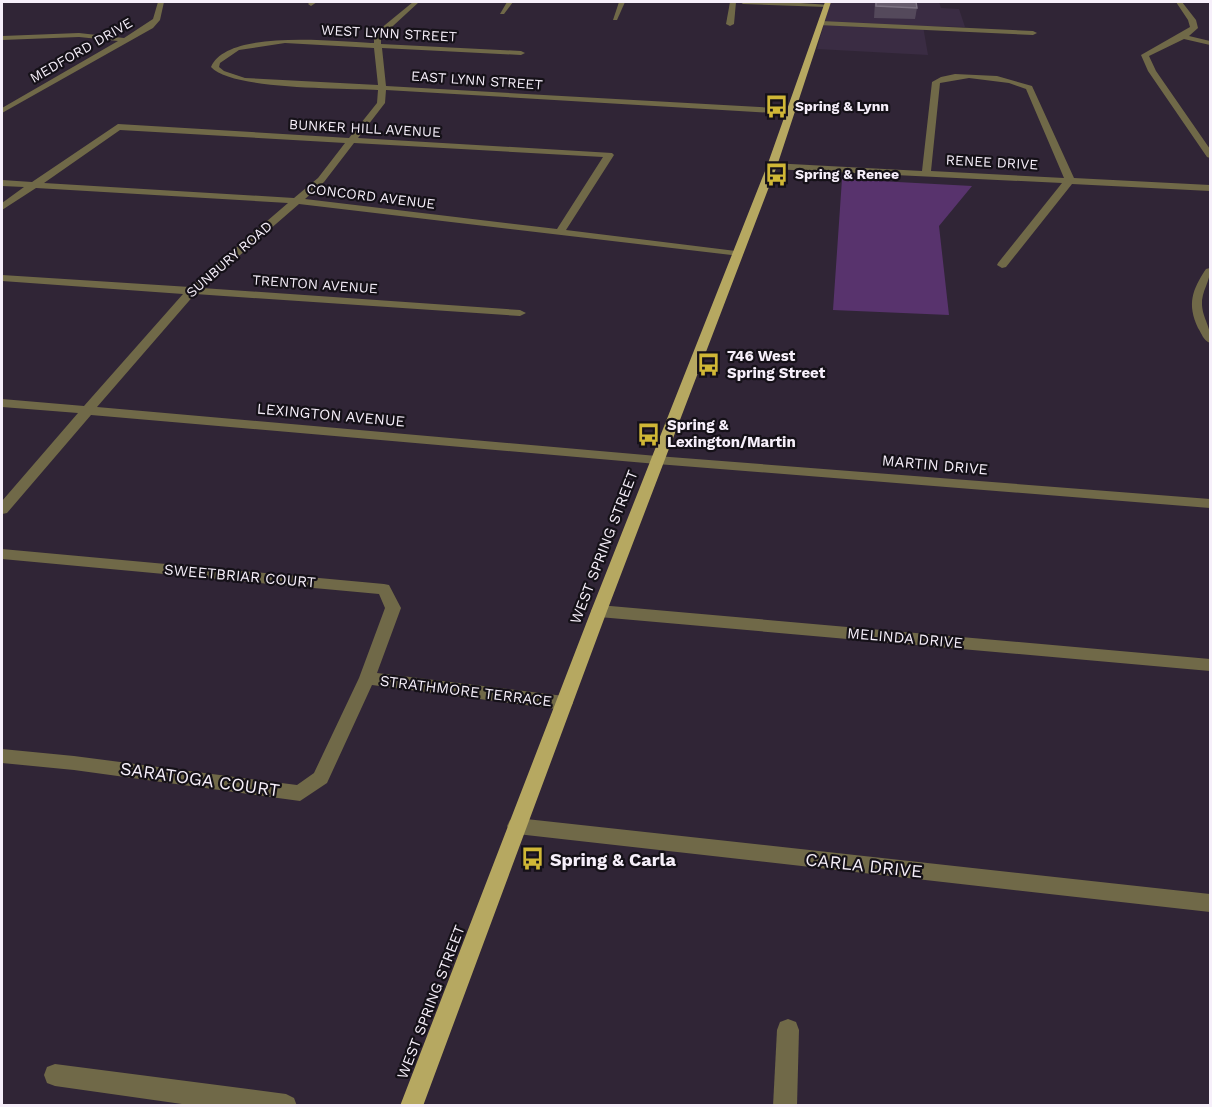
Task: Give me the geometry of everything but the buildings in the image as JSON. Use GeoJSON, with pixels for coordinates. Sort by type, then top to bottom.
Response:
{"type":"FeatureCollection","features":[{"type":"Feature","properties":{"kind":"main road","name":"WEST SPRING STREET"},"geometry":{"type":"LineString","coordinates":[[411,1106],[598,611],[772,166],[828,3]]}},
{"type":"Feature","properties":{"kind":"street","name":"MEDFORD DRIVE"},"geometry":{"type":"LineString","coordinates":[[2,111],[126,40],[156,20],[161,2]]}},
{"type":"Feature","properties":{"kind":"street"},"geometry":{"type":"LineString","coordinates":[[376,46],[377,36],[382,30],[416,2]]}},
{"type":"Feature","properties":{"kind":"street"},"geometry":{"type":"LineString","coordinates":[[502,13],[510,2]]}},
{"type":"Feature","properties":{"kind":"street"},"geometry":{"type":"LineString","coordinates":[[615,19],[622,2]]}},
{"type":"Feature","properties":{"kind":"street"},"geometry":{"type":"LineString","coordinates":[[730,24],[733,2]]}},
{"type":"Feature","properties":{"kind":"street"},"geometry":{"type":"LineString","coordinates":[[743,2],[828,3]]}},
{"type":"Feature","properties":{"kind":"street"},"geometry":{"type":"LineString","coordinates":[[1179,2],[1192,20],[1194,28],[1185,37],[1157,46],[1145,55],[1152,71],[1210,154]]}},
{"type":"Feature","properties":{"kind":"street"},"geometry":{"type":"LineString","coordinates":[[821,23],[1033,33]]}},
{"type":"Feature","properties":{"kind":"street"},"geometry":{"type":"LineString","coordinates":[[2,38],[79,35],[126,40]]}},
{"type":"Feature","properties":{"kind":"street"},"geometry":{"type":"LineString","coordinates":[[1185,37],[1210,44]]}},
{"type":"Feature","properties":{"kind":"street","name":"WEST LYNN STREET"},"geometry":{"type":"LineString","coordinates":[[257,44],[285,41],[521,53]]}},
{"type":"Feature","properties":{"kind":"street","name":"EAST LYNN STREET"},"geometry":{"type":"LineString","coordinates":[[257,44],[228,53],[217,62],[215,67],[221,74],[244,80],[791,111]]}},
{"type":"Feature","properties":{"kind":"street","name":"SUNBURY ROAD"},"geometry":{"type":"LineString","coordinates":[[2,510],[86,410],[192,291],[321,180],[381,103],[382,87],[376,46]]}},
{"type":"Feature","properties":{"kind":"street"},"geometry":{"type":"LineString","coordinates":[[926,173],[936,82],[943,78],[960,76],[1002,78],[1019,82],[1031,91],[1070,180],[1002,265]]}},
{"type":"Feature","properties":{"kind":"street","name":"BUNKER HILL AVENUE"},"geometry":{"type":"LineString","coordinates":[[34,186],[119,128],[609,155],[560,232]]}},
{"type":"Feature","properties":{"kind":"street","name":"RENEE DRIVE"},"geometry":{"type":"LineString","coordinates":[[772,166],[1210,188]]}},
{"type":"Feature","properties":{"kind":"street","name":"CONCORD AVENUE"},"geometry":{"type":"LineString","coordinates":[[2,183],[297,201],[736,254]]}},
{"type":"Feature","properties":{"kind":"street"},"geometry":{"type":"LineString","coordinates":[[2,207],[34,186]]}},
{"type":"Feature","properties":{"kind":"street"},"geometry":{"type":"LineString","coordinates":[[1210,271],[1196,312],[1210,339]]}},
{"type":"Feature","properties":{"kind":"street","name":"TRENTON AVENUE"},"geometry":{"type":"LineString","coordinates":[[2,278],[520,314]]}},
{"type":"Feature","properties":{"kind":"street","name":"LEXINGTON AVENUE"},"geometry":{"type":"LineString","coordinates":[[2,402],[657,460]]}},
{"type":"Feature","properties":{"kind":"street","name":"MARTIN DRIVE"},"geometry":{"type":"LineString","coordinates":[[657,460],[1210,504]]}},
{"type":"Feature","properties":{"kind":"street","name":"SWEETBRIAR COURT"},"geometry":{"type":"LineString","coordinates":[[2,554],[384,589],[393,608],[367,678]]}},
{"type":"Feature","properties":{"kind":"street","name":"MELINDA DRIVE"},"geometry":{"type":"LineString","coordinates":[[598,611],[1210,665]]}},
{"type":"Feature","properties":{"kind":"street","name":"STRATHMORE TERRACE"},"geometry":{"type":"LineString","coordinates":[[367,678],[564,703]]}},
{"type":"Feature","properties":{"kind":"street","name":"SARATOGA COURT"},"geometry":{"type":"LineString","coordinates":[[2,756],[74,762],[300,793],[321,778],[367,678]]}},
{"type":"Feature","properties":{"kind":"street","name":"CARLA DRIVE"},"geometry":{"type":"LineString","coordinates":[[517,826],[1210,903]]}},
{"type":"Feature","properties":{"kind":"street"},"geometry":{"type":"LineString","coordinates":[[785,1106],[788,1030]]}},
{"type":"Feature","properties":{"kind":"street"},"geometry":{"type":"LineString","coordinates":[[55,1075],[286,1106]]}},
{"type":"Feature","properties":{"kind":"shaded area"},"geometry":{"type":"Polygon","coordinates":[[[830,2],[939,2],[941,8],[959,9],[965,27],[923,26],[928,55],[817,49],[830,2]]]}},
{"type":"Feature","properties":{"kind":"shaded area"},"geometry":{"type":"Polygon","coordinates":[[[842,179],[972,186],[939,226],[949,315],[833,310],[842,179]]]}},
{"type":"Feature","properties":{"kind":"place","name":"Spring & Lynn"},"geometry":{"type":"Point","coordinates":[777,106]}},
{"type":"Feature","properties":{"kind":"place","name":"Spring & Renee"},"geometry":{"type":"Point","coordinates":[777,174]}},
{"type":"Feature","properties":{"kind":"place","name":"746 West Spring Street"},"geometry":{"type":"Point","coordinates":[709,365]}},
{"type":"Feature","properties":{"kind":"place","name":"Spring & Lexington/Martin"},"geometry":{"type":"Point","coordinates":[649,434]}},
{"type":"Feature","properties":{"kind":"place","name":"Spring & Carla"},"geometry":{"type":"Point","coordinates":[532,859]}}]}
